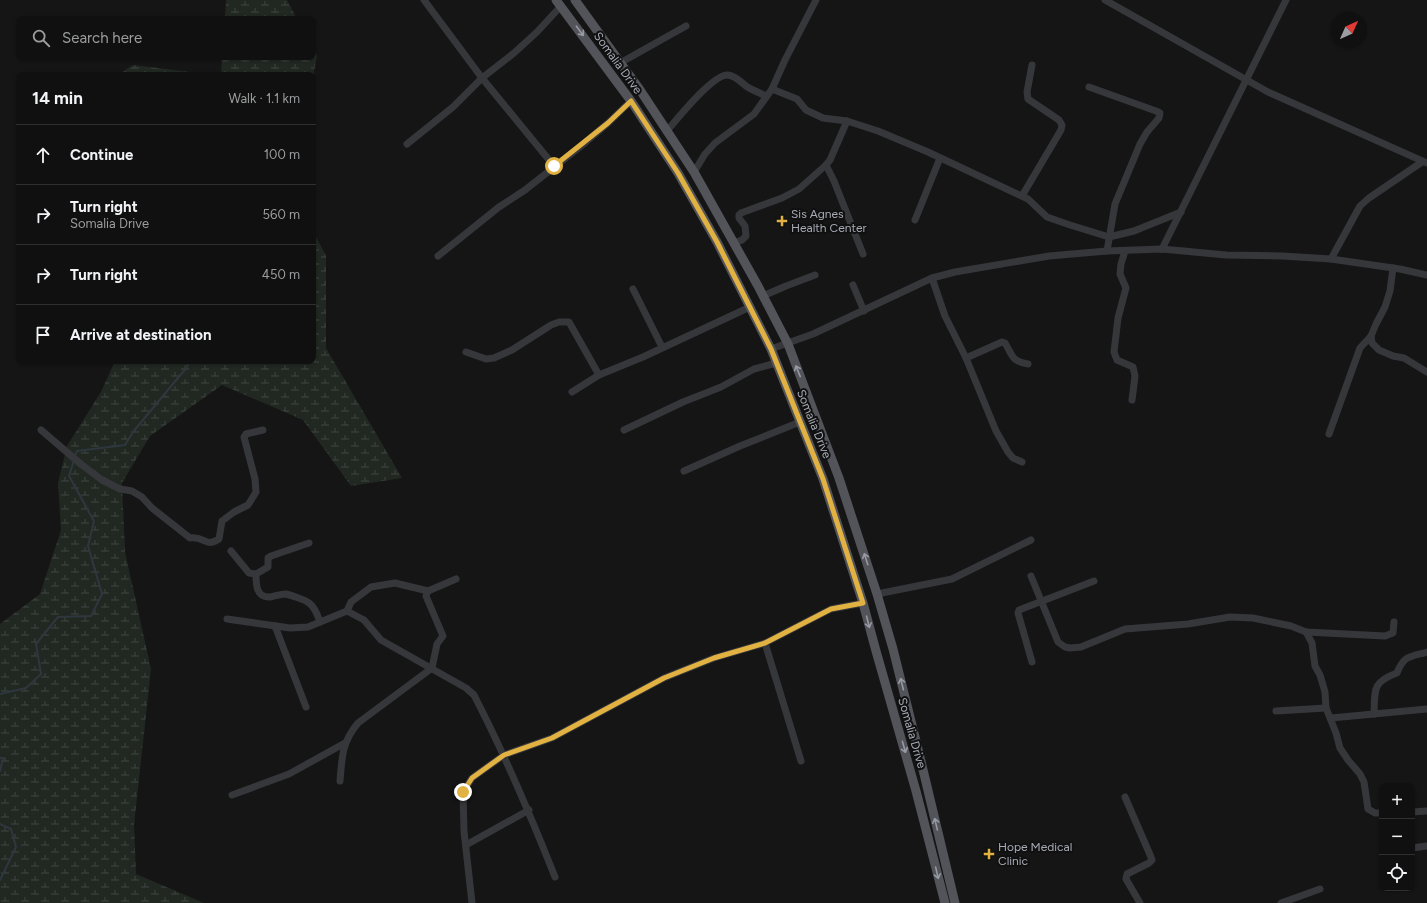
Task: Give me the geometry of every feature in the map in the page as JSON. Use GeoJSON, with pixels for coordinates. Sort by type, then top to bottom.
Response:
{"type":"FeatureCollection","features":[{"type":"Feature","properties":{"kind":"main road","name":"Somalia Drive"},"geometry":{"type":"LineString","coordinates":[[575,0],[694,172],[764,296],[788,344],[838,478],[877,594],[893,649],[955,903]]}},
{"type":"Feature","properties":{"kind":"main road","name":"Somalia Drive"},"geometry":{"type":"LineString","coordinates":[[558,3],[631,101],[678,173],[717,242],[771,349],[823,479],[863,603],[916,791],[945,903]]}},
{"type":"Feature","properties":{"kind":"street"},"geometry":{"type":"LineString","coordinates":[[424,0],[482,78],[554,166]]}},
{"type":"Feature","properties":{"kind":"street"},"geometry":{"type":"LineString","coordinates":[[1105,0],[1268,92],[1424,162]]}},
{"type":"Feature","properties":{"kind":"street"},"geometry":{"type":"LineString","coordinates":[[1162,249],[1286,0]]}},
{"type":"Feature","properties":{"kind":"street"},"geometry":{"type":"LineString","coordinates":[[694,172],[705,154],[715,143],[754,114],[772,89],[814,1]]}},
{"type":"Feature","properties":{"kind":"street"},"geometry":{"type":"LineString","coordinates":[[407,144],[453,107],[482,78],[514,53],[537,32],[558,3]]}},
{"type":"Feature","properties":{"kind":"street"},"geometry":{"type":"LineString","coordinates":[[620,63],[686,26]]}},
{"type":"Feature","properties":{"kind":"street"},"geometry":{"type":"LineString","coordinates":[[1022,196],[1062,126],[1059,120],[1028,99],[1027,92],[1032,65]]}},
{"type":"Feature","properties":{"kind":"street"},"geometry":{"type":"LineString","coordinates":[[667,131],[684,110],[701,93],[720,78],[727,75],[734,77],[748,88],[766,96]]}},
{"type":"Feature","properties":{"kind":"street"},"geometry":{"type":"LineString","coordinates":[[1089,87],[1160,113],[1159,118],[1147,132],[1140,144],[1114,204],[1107,251]]}},
{"type":"Feature","properties":{"kind":"street"},"geometry":{"type":"LineString","coordinates":[[772,89],[797,99],[806,110],[823,118],[847,121],[878,131],[1022,196],[1035,204],[1047,216],[1109,237],[1134,231],[1181,212]]}},
{"type":"Feature","properties":{"kind":"street"},"geometry":{"type":"LineString","coordinates":[[438,256],[499,207],[525,190],[603,127],[631,101]]}},
{"type":"Feature","properties":{"kind":"street"},"geometry":{"type":"LineString","coordinates":[[734,243],[742,240],[746,236],[745,226],[739,218],[739,215],[782,198],[799,189],[826,165],[840,141],[847,121]]}},
{"type":"Feature","properties":{"kind":"street"},"geometry":{"type":"LineString","coordinates":[[915,220],[940,158]]}},
{"type":"Feature","properties":{"kind":"street"},"geometry":{"type":"LineString","coordinates":[[1331,259],[1360,206],[1369,198],[1424,162]]}},
{"type":"Feature","properties":{"kind":"street"},"geometry":{"type":"LineString","coordinates":[[826,165],[839,193],[863,254]]}},
{"type":"Feature","properties":{"kind":"street"},"geometry":{"type":"LineString","coordinates":[[771,349],[813,334],[932,278],[954,272],[1049,256],[1107,251],[1162,249],[1226,255],[1331,259],[1393,268],[1427,275]]}},
{"type":"Feature","properties":{"kind":"street"},"geometry":{"type":"LineString","coordinates":[[1125,251],[1120,274],[1126,288],[1118,318],[1114,352],[1117,360],[1133,367],[1136,376],[1132,400]]}},
{"type":"Feature","properties":{"kind":"street"},"geometry":{"type":"LineString","coordinates":[[1329,434],[1360,348],[1371,336],[1385,307],[1390,291],[1393,268]]}},
{"type":"Feature","properties":{"kind":"street"},"geometry":{"type":"LineString","coordinates":[[764,296],[815,275]]}},
{"type":"Feature","properties":{"kind":"street"},"geometry":{"type":"LineString","coordinates":[[932,278],[945,316],[966,358],[999,438],[1013,458],[1022,462]]}},
{"type":"Feature","properties":{"kind":"street"},"geometry":{"type":"LineString","coordinates":[[853,285],[864,311]]}},
{"type":"Feature","properties":{"kind":"street"},"geometry":{"type":"LineString","coordinates":[[633,289],[662,347]]}},
{"type":"Feature","properties":{"kind":"street"},"geometry":{"type":"LineString","coordinates":[[572,392],[599,375],[643,357],[750,307]]}},
{"type":"Feature","properties":{"kind":"street"},"geometry":{"type":"LineString","coordinates":[[466,352],[486,359],[494,358],[512,350],[551,325],[559,322],[569,322],[599,375]]}},
{"type":"Feature","properties":{"kind":"street"},"geometry":{"type":"LineString","coordinates":[[1371,336],[1372,343],[1379,350],[1393,356],[1404,358],[1427,372]]}},
{"type":"Feature","properties":{"kind":"street"},"geometry":{"type":"LineString","coordinates":[[966,358],[1002,342],[1005,343],[1018,362],[1028,364]]}},
{"type":"Feature","properties":{"kind":"street"},"geometry":{"type":"LineString","coordinates":[[624,430],[676,405],[721,387],[754,369],[776,363]]}},
{"type":"Feature","properties":{"kind":"street"},"geometry":{"type":"LineString","coordinates":[[684,471],[740,446],[800,422]]}},
{"type":"Feature","properties":{"kind":"street"},"geometry":{"type":"LineString","coordinates":[[40,430],[102,480],[120,489],[132,491],[142,497],[152,508],[190,538],[196,537],[209,543],[219,539],[222,521],[234,512],[248,505],[256,492],[255,479],[244,437],[246,434],[263,430]]}},
{"type":"Feature","properties":{"kind":"street"},"geometry":{"type":"LineString","coordinates":[[877,594],[952,579],[1031,540]]}},
{"type":"Feature","properties":{"kind":"street"},"geometry":{"type":"LineString","coordinates":[[231,551],[249,573],[256,574],[268,567],[268,558],[271,556],[309,543]]}},
{"type":"Feature","properties":{"kind":"street"},"geometry":{"type":"LineString","coordinates":[[256,574],[256,586],[260,594],[267,597],[285,594],[310,603],[320,622]]}},
{"type":"Feature","properties":{"kind":"street"},"geometry":{"type":"LineString","coordinates":[[1031,576],[1058,642],[1065,647],[1070,648],[1081,647],[1125,629],[1143,629],[1163,625],[1188,624],[1230,617],[1253,618],[1291,626],[1306,632],[1385,636],[1393,633],[1394,622]]}},
{"type":"Feature","properties":{"kind":"street"},"geometry":{"type":"LineString","coordinates":[[227,618],[290,628],[308,627],[346,611],[351,602],[371,587],[395,583],[428,591],[456,579]]}},
{"type":"Feature","properties":{"kind":"street"},"geometry":{"type":"LineString","coordinates":[[1032,662],[1018,613],[1021,608],[1094,581]]}},
{"type":"Feature","properties":{"kind":"street"},"geometry":{"type":"LineString","coordinates":[[340,781],[345,743],[350,732],[358,723],[432,668],[437,644],[443,636],[426,596],[428,591]]}},
{"type":"Feature","properties":{"kind":"street"},"geometry":{"type":"LineString","coordinates":[[472,903],[464,831],[463,792],[472,778],[504,755],[552,738],[664,678],[714,658],[765,643],[831,609],[863,603]]}},
{"type":"Feature","properties":{"kind":"street"},"geometry":{"type":"LineString","coordinates":[[346,611],[364,620],[381,640],[466,688],[474,695],[529,810],[554,877]]}},
{"type":"Feature","properties":{"kind":"street"},"geometry":{"type":"LineString","coordinates":[[275,626],[306,707]]}},
{"type":"Feature","properties":{"kind":"street"},"geometry":{"type":"LineString","coordinates":[[1306,632],[1312,643],[1315,666],[1320,675],[1325,692],[1326,708],[1331,718],[1340,748],[1360,774],[1364,782],[1368,809],[1375,813],[1379,813]]}},
{"type":"Feature","properties":{"kind":"street"},"geometry":{"type":"LineString","coordinates":[[765,643],[801,761]]}},
{"type":"Feature","properties":{"kind":"street"},"geometry":{"type":"LineString","coordinates":[[1374,714],[1376,688],[1381,681],[1397,673],[1401,664],[1406,658],[1427,652]]}},
{"type":"Feature","properties":{"kind":"street"},"geometry":{"type":"LineString","coordinates":[[1276,711],[1326,708]]}},
{"type":"Feature","properties":{"kind":"street"},"geometry":{"type":"LineString","coordinates":[[1331,718],[1427,709]]}},
{"type":"Feature","properties":{"kind":"street"},"geometry":{"type":"LineString","coordinates":[[232,795],[289,774],[345,743]]}},
{"type":"Feature","properties":{"kind":"street"},"geometry":{"type":"LineString","coordinates":[[1125,797],[1152,860],[1127,874],[1126,879],[1140,903]]}},
{"type":"Feature","properties":{"kind":"street"},"geometry":{"type":"LineString","coordinates":[[466,845],[529,810]]}},
{"type":"Feature","properties":{"kind":"street"},"geometry":{"type":"LineString","coordinates":[[1415,812],[1427,811]]}},
{"type":"Feature","properties":{"kind":"street"},"geometry":{"type":"LineString","coordinates":[[1415,848],[1427,846]]}},
{"type":"Feature","properties":{"kind":"street"},"geometry":{"type":"LineString","coordinates":[[1281,903],[1320,889]]}},
{"type":"Feature","properties":{"kind":"green space"},"geometry":{"type":"Polygon","coordinates":[[[226,0],[287,0],[295,16],[225,16],[226,0]]]}},
{"type":"Feature","properties":{"kind":"green space"},"geometry":{"type":"Polygon","coordinates":[[[316,54],[317,56],[314,72],[221,72],[222,60],[316,60],[316,54]]]}},
{"type":"Feature","properties":{"kind":"green space"},"geometry":{"type":"Polygon","coordinates":[[[133,65],[190,72],[122,72],[133,65]]]}},
{"type":"Feature","properties":{"kind":"green space"},"geometry":{"type":"Polygon","coordinates":[[[316,237],[326,256],[326,348],[402,478],[351,486],[303,420],[222,385],[150,436],[122,483],[125,552],[151,669],[134,825],[136,874],[204,903],[0,903],[0,624],[40,594],[61,530],[58,483],[67,446],[101,392],[114,364],[316,364],[316,237]]]}},
{"type":"Feature","properties":{"kind":"waterway"},"geometry":{"type":"LineString","coordinates":[[75,456],[77,451],[125,445],[133,432],[188,364]]}},
{"type":"Feature","properties":{"kind":"waterway"},"geometry":{"type":"LineString","coordinates":[[0,694],[26,688],[41,674],[36,644],[58,617],[91,616],[102,594],[88,546],[94,521],[69,476],[74,460]]}},
{"type":"Feature","properties":{"kind":"waterway"},"geometry":{"type":"LineString","coordinates":[[0,758],[3,758],[0,771]]}},
{"type":"Feature","properties":{"kind":"waterway"},"geometry":{"type":"LineString","coordinates":[[0,824],[11,829],[16,847],[0,880]]}},
{"type":"Feature","properties":{"kind":"place","name":"Sis Agnes Health Center"},"geometry":{"type":"Point","coordinates":[782,221]}},
{"type":"Feature","properties":{"kind":"place","name":"Hope Medical Clinic"},"geometry":{"type":"Point","coordinates":[989,854]}},
{"type":"Feature","properties":{"kind":"route"},"geometry":{"type":"LineString","coordinates":[[463,792],[472,778],[504,755],[552,738],[664,678],[714,658],[765,643],[831,609],[863,603],[823,479],[771,349],[717,242],[678,173],[631,101],[581,146],[554,166]]}}]}
